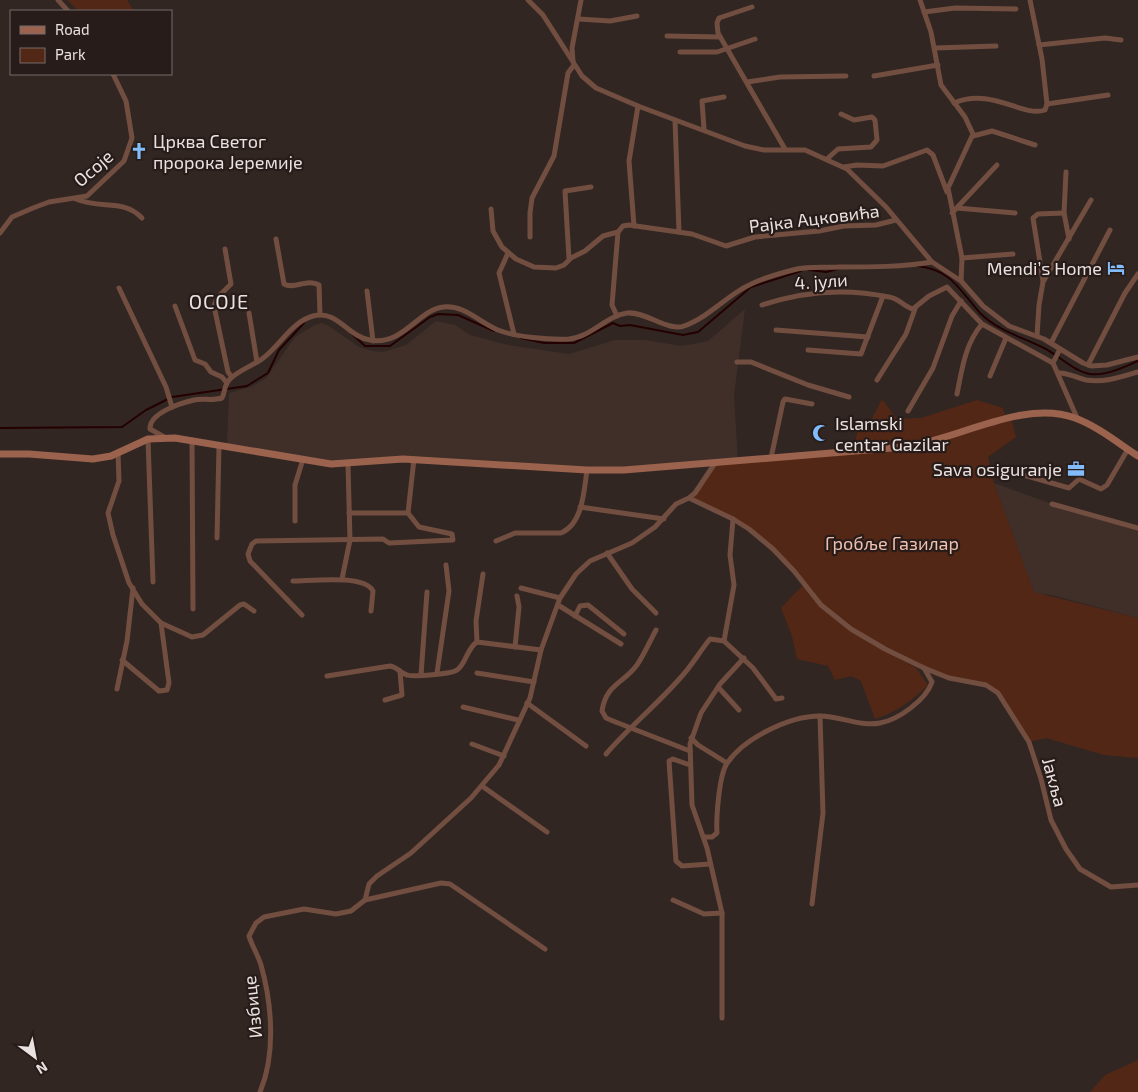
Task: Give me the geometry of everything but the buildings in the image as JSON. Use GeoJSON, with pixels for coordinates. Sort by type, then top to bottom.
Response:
{"type":"FeatureCollection","features":[{"type":"Feature","properties":{"kind":"main road"},"geometry":{"type":"LineString","coordinates":[[0,454],[39,454],[83,460],[106,457],[148,439],[166,438],[192,440],[331,464],[414,459],[587,470],[715,463],[916,446],[998,421],[1027,415],[1049,414],[1078,420],[1138,456]]}},
{"type":"Feature","properties":{"kind":"street"},"geometry":{"type":"LineString","coordinates":[[58,0],[67,10]]}},
{"type":"Feature","properties":{"kind":"street","name":"Рајка Ацковића"},"geometry":{"type":"LineString","coordinates":[[528,0],[547,20],[584,78],[596,88],[675,120],[758,149],[805,150],[844,168],[868,188],[932,262],[961,281],[976,300],[1000,320],[1020,332],[1037,336],[1051,343],[1059,351],[1088,365]]}},
{"type":"Feature","properties":{"kind":"street"},"geometry":{"type":"LineString","coordinates":[[530,237],[532,198],[554,156],[566,81],[569,71],[574,64],[572,48],[579,19],[581,0]]}},
{"type":"Feature","properties":{"kind":"street"},"geometry":{"type":"LineString","coordinates":[[920,0],[935,48],[941,84],[971,128],[973,136],[949,182],[948,194]]}},
{"type":"Feature","properties":{"kind":"street"},"geometry":{"type":"LineString","coordinates":[[954,103],[971,97],[984,98],[1041,112],[1046,110],[1048,104],[1031,0]]}},
{"type":"Feature","properties":{"kind":"street"},"geometry":{"type":"LineString","coordinates":[[752,7],[719,18],[717,27],[720,37],[785,149]]}},
{"type":"Feature","properties":{"kind":"street"},"geometry":{"type":"LineString","coordinates":[[924,12],[955,8],[1016,9]]}},
{"type":"Feature","properties":{"kind":"street"},"geometry":{"type":"LineString","coordinates":[[579,19],[610,21],[636,16]]}},
{"type":"Feature","properties":{"kind":"street"},"geometry":{"type":"LineString","coordinates":[[667,36],[720,37]]}},
{"type":"Feature","properties":{"kind":"street"},"geometry":{"type":"LineString","coordinates":[[680,52],[717,52],[756,38]]}},
{"type":"Feature","properties":{"kind":"street"},"geometry":{"type":"LineString","coordinates":[[1039,45],[1105,38],[1121,40]]}},
{"type":"Feature","properties":{"kind":"street"},"geometry":{"type":"LineString","coordinates":[[935,48],[996,46]]}},
{"type":"Feature","properties":{"kind":"street"},"geometry":{"type":"LineString","coordinates":[[874,76],[938,65]]}},
{"type":"Feature","properties":{"kind":"street","name":"Осоје"},"geometry":{"type":"LineString","coordinates":[[0,232],[12,217],[49,202],[87,196],[124,161],[132,138],[126,101],[113,75]]}},
{"type":"Feature","properties":{"kind":"street"},"geometry":{"type":"LineString","coordinates":[[747,82],[780,77],[846,76]]}},
{"type":"Feature","properties":{"kind":"street"},"geometry":{"type":"LineString","coordinates":[[1048,104],[1108,95]]}},
{"type":"Feature","properties":{"kind":"street"},"geometry":{"type":"LineString","coordinates":[[704,129],[702,101],[724,97]]}},
{"type":"Feature","properties":{"kind":"street"},"geometry":{"type":"LineString","coordinates":[[634,226],[629,161],[638,106]]}},
{"type":"Feature","properties":{"kind":"street"},"geometry":{"type":"LineString","coordinates":[[827,159],[838,149],[871,147],[877,140],[875,120],[872,117],[854,120],[840,114]]}},
{"type":"Feature","properties":{"kind":"street"},"geometry":{"type":"LineString","coordinates":[[675,120],[679,232]]}},
{"type":"Feature","properties":{"kind":"street"},"geometry":{"type":"LineString","coordinates":[[973,136],[992,131],[1035,145]]}},
{"type":"Feature","properties":{"kind":"street"},"geometry":{"type":"LineString","coordinates":[[844,168],[857,165],[883,166],[927,150],[933,154],[954,210],[962,258],[961,281]]}},
{"type":"Feature","properties":{"kind":"street"},"geometry":{"type":"LineString","coordinates":[[954,210],[997,165]]}},
{"type":"Feature","properties":{"kind":"street"},"geometry":{"type":"LineString","coordinates":[[1066,172],[1064,214],[1069,240]]}},
{"type":"Feature","properties":{"kind":"street"},"geometry":{"type":"LineString","coordinates":[[569,259],[564,191],[591,187]]}},
{"type":"Feature","properties":{"kind":"street"},"geometry":{"type":"LineString","coordinates":[[76,199],[97,205],[129,207],[142,218]]}},
{"type":"Feature","properties":{"kind":"street"},"geometry":{"type":"LineString","coordinates":[[1043,282],[1091,200]]}},
{"type":"Feature","properties":{"kind":"street"},"geometry":{"type":"LineString","coordinates":[[491,209],[494,231],[508,253],[499,273],[514,334]]}},
{"type":"Feature","properties":{"kind":"street"},"geometry":{"type":"LineString","coordinates":[[954,210],[1015,213]]}},
{"type":"Feature","properties":{"kind":"street"},"geometry":{"type":"LineString","coordinates":[[1037,336],[1038,310],[1043,282],[1033,218],[1038,214],[1064,214]]}},
{"type":"Feature","properties":{"kind":"street","name":"Рајка Ацковића"},"geometry":{"type":"LineString","coordinates":[[508,253],[518,261],[534,267],[556,268],[585,251],[604,236],[618,232],[626,225],[700,235],[726,246],[755,237],[818,231],[844,226],[876,225],[896,220]]}},
{"type":"Feature","properties":{"kind":"street"},"geometry":{"type":"LineString","coordinates":[[1051,343],[1110,230]]}},
{"type":"Feature","properties":{"kind":"street"},"geometry":{"type":"LineString","coordinates":[[618,232],[612,305],[618,316]]}},
{"type":"Feature","properties":{"kind":"street"},"geometry":{"type":"LineString","coordinates":[[276,239],[284,284],[290,286],[307,282],[319,284],[321,290],[320,314]]}},
{"type":"Feature","properties":{"kind":"street"},"geometry":{"type":"LineString","coordinates":[[225,249],[231,284],[217,298],[214,306],[228,372],[232,377]]}},
{"type":"Feature","properties":{"kind":"street"},"geometry":{"type":"LineString","coordinates":[[962,258],[1013,254]]}},
{"type":"Feature","properties":{"kind":"street"},"geometry":{"type":"LineString","coordinates":[[166,438],[151,431],[150,427],[154,418],[172,407],[192,400],[219,399],[224,396],[226,384],[232,377],[273,350],[300,322],[320,314],[335,318],[356,334],[373,341],[397,336],[434,310],[443,307],[464,311],[498,330],[514,334],[546,338],[574,338],[628,313],[640,314],[674,327],[681,327],[742,289],[790,271],[806,268],[932,262]]}},
{"type":"Feature","properties":{"kind":"street"},"geometry":{"type":"LineString","coordinates":[[1138,274],[1125,293],[1088,365],[1102,366],[1138,357]]}},
{"type":"Feature","properties":{"kind":"street"},"geometry":{"type":"LineString","coordinates":[[877,380],[906,334],[915,309],[923,300],[947,287],[982,324],[1054,362],[1078,420]]}},
{"type":"Feature","properties":{"kind":"street"},"geometry":{"type":"LineString","coordinates":[[119,288],[169,394],[172,407]]}},
{"type":"Feature","properties":{"kind":"street"},"geometry":{"type":"LineString","coordinates":[[367,291],[373,341]]}},
{"type":"Feature","properties":{"kind":"street","name":"4. јули"},"geometry":{"type":"LineString","coordinates":[[762,305],[814,292],[851,292],[893,297],[910,309],[915,309]]}},
{"type":"Feature","properties":{"kind":"street"},"geometry":{"type":"LineString","coordinates":[[808,350],[859,355],[883,296]]}},
{"type":"Feature","properties":{"kind":"street"},"geometry":{"type":"LineString","coordinates":[[908,411],[929,376],[940,352],[952,316],[961,301]]}},
{"type":"Feature","properties":{"kind":"street"},"geometry":{"type":"LineString","coordinates":[[174,306],[195,360],[205,364],[211,372],[222,377],[226,384]]}},
{"type":"Feature","properties":{"kind":"street"},"geometry":{"type":"LineString","coordinates":[[249,313],[257,362]]}},
{"type":"Feature","properties":{"kind":"street"},"geometry":{"type":"LineString","coordinates":[[957,394],[964,357],[975,332],[982,324]]}},
{"type":"Feature","properties":{"kind":"street"},"geometry":{"type":"LineString","coordinates":[[776,330],[868,336]]}},
{"type":"Feature","properties":{"kind":"street"},"geometry":{"type":"LineString","coordinates":[[990,376],[1006,338]]}},
{"type":"Feature","properties":{"kind":"street"},"geometry":{"type":"LineString","coordinates":[[1054,362],[1059,351]]}},
{"type":"Feature","properties":{"kind":"street"},"geometry":{"type":"LineString","coordinates":[[737,362],[751,362],[808,385],[849,397]]}},
{"type":"Feature","properties":{"kind":"street"},"geometry":{"type":"LineString","coordinates":[[1059,373],[1069,373],[1084,379],[1101,381],[1138,372]]}},
{"type":"Feature","properties":{"kind":"street"},"geometry":{"type":"LineString","coordinates":[[771,458],[782,402],[785,399],[812,404]]}},
{"type":"Feature","properties":{"kind":"street"},"geometry":{"type":"LineString","coordinates":[[148,439],[153,582]]}},
{"type":"Feature","properties":{"kind":"street"},"geometry":{"type":"LineString","coordinates":[[192,440],[193,608]]}},
{"type":"Feature","properties":{"kind":"street"},"geometry":{"type":"LineString","coordinates":[[217,538],[220,445]]}},
{"type":"Feature","properties":{"kind":"street"},"geometry":{"type":"LineString","coordinates":[[1016,473],[1069,488],[1079,479],[1101,489],[1107,485],[1128,450]]}},
{"type":"Feature","properties":{"kind":"street"},"geometry":{"type":"LineString","coordinates":[[118,453],[120,481],[108,513],[113,535],[133,588],[142,604],[161,623],[192,637],[203,635],[240,605],[244,604],[254,611]]}},
{"type":"Feature","properties":{"kind":"street"},"geometry":{"type":"LineString","coordinates":[[294,521],[295,485],[303,459]]}},
{"type":"Feature","properties":{"kind":"street"},"geometry":{"type":"LineString","coordinates":[[302,615],[250,561],[248,554],[252,544],[256,541],[383,539],[389,543],[453,540],[452,534],[444,530],[419,527],[408,513],[414,459]]}},
{"type":"Feature","properties":{"kind":"street"},"geometry":{"type":"LineString","coordinates":[[545,949],[450,884],[441,883],[365,900],[369,884],[377,876],[411,853],[482,786],[504,756],[527,703],[541,650],[560,598],[580,570],[590,561],[638,539],[664,519],[676,504],[690,498],[715,463]]}},
{"type":"Feature","properties":{"kind":"street"},"geometry":{"type":"LineString","coordinates":[[342,579],[350,540],[348,464]]}},
{"type":"Feature","properties":{"kind":"street"},"geometry":{"type":"LineString","coordinates":[[496,541],[515,533],[563,532],[574,522],[580,508],[587,470]]}},
{"type":"Feature","properties":{"kind":"street","name":"Јакља"},"geometry":{"type":"LineString","coordinates":[[690,498],[733,519],[759,537],[786,562],[815,599],[832,615],[876,645],[948,678],[986,685],[1001,696],[1031,745],[1051,820],[1061,841],[1080,869],[1111,886],[1138,885]]}},
{"type":"Feature","properties":{"kind":"street"},"geometry":{"type":"LineString","coordinates":[[1052,504],[1138,528]]}},
{"type":"Feature","properties":{"kind":"street"},"geometry":{"type":"LineString","coordinates":[[580,508],[664,519]]}},
{"type":"Feature","properties":{"kind":"street"},"geometry":{"type":"LineString","coordinates":[[349,513],[408,513]]}},
{"type":"Feature","properties":{"kind":"street"},"geometry":{"type":"LineString","coordinates":[[724,640],[734,585],[730,555],[734,526],[733,519]]}},
{"type":"Feature","properties":{"kind":"street"},"geometry":{"type":"LineString","coordinates":[[607,553],[632,589],[656,613]]}},
{"type":"Feature","properties":{"kind":"street"},"geometry":{"type":"LineString","coordinates":[[437,674],[449,591],[446,565]]}},
{"type":"Feature","properties":{"kind":"street"},"geometry":{"type":"LineString","coordinates":[[327,676],[390,666],[396,667],[410,676],[457,670],[477,642],[476,621],[483,574]]}},
{"type":"Feature","properties":{"kind":"street"},"geometry":{"type":"LineString","coordinates":[[293,581],[342,579],[370,586],[373,591],[372,611]]}},
{"type":"Feature","properties":{"kind":"street"},"geometry":{"type":"LineString","coordinates":[[117,689],[127,642],[133,588]]}},
{"type":"Feature","properties":{"kind":"street"},"geometry":{"type":"LineString","coordinates":[[520,588],[560,598]]}},
{"type":"Feature","properties":{"kind":"street"},"geometry":{"type":"LineString","coordinates":[[421,675],[428,592]]}},
{"type":"Feature","properties":{"kind":"street"},"geometry":{"type":"LineString","coordinates":[[515,647],[517,596]]}},
{"type":"Feature","properties":{"kind":"street"},"geometry":{"type":"LineString","coordinates":[[558,605],[621,644]]}},
{"type":"Feature","properties":{"kind":"street"},"geometry":{"type":"LineString","coordinates":[[575,616],[580,606],[588,605],[624,634]]}},
{"type":"Feature","properties":{"kind":"street"},"geometry":{"type":"LineString","coordinates":[[122,660],[159,691],[167,690],[169,683],[161,623]]}},
{"type":"Feature","properties":{"kind":"street"},"geometry":{"type":"LineString","coordinates":[[656,630],[637,665],[611,689],[602,711],[606,718],[690,751]]}},
{"type":"Feature","properties":{"kind":"street"},"geometry":{"type":"LineString","coordinates":[[606,754],[629,727],[681,678],[698,658],[710,638],[724,640],[744,658],[776,699],[782,698]]}},
{"type":"Feature","properties":{"kind":"street"},"geometry":{"type":"LineString","coordinates":[[477,642],[541,650]]}},
{"type":"Feature","properties":{"kind":"street"},"geometry":{"type":"LineString","coordinates":[[722,1018],[722,913],[704,838],[692,805],[690,751],[691,737],[701,713],[718,687],[744,658]]}},
{"type":"Feature","properties":{"kind":"street"},"geometry":{"type":"LineString","coordinates":[[704,838],[717,833],[722,784],[727,763],[754,737],[774,726],[820,716],[832,716],[872,724],[888,721],[911,706],[928,690],[932,682],[924,668]]}},
{"type":"Feature","properties":{"kind":"street"},"geometry":{"type":"LineString","coordinates":[[385,700],[402,695],[400,670]]}},
{"type":"Feature","properties":{"kind":"street"},"geometry":{"type":"LineString","coordinates":[[477,673],[534,682]]}},
{"type":"Feature","properties":{"kind":"street"},"geometry":{"type":"LineString","coordinates":[[718,687],[739,710]]}},
{"type":"Feature","properties":{"kind":"street"},"geometry":{"type":"LineString","coordinates":[[527,703],[586,746]]}},
{"type":"Feature","properties":{"kind":"street"},"geometry":{"type":"LineString","coordinates":[[463,707],[518,720]]}},
{"type":"Feature","properties":{"kind":"street"},"geometry":{"type":"LineString","coordinates":[[812,904],[823,813],[820,716]]}},
{"type":"Feature","properties":{"kind":"street"},"geometry":{"type":"LineString","coordinates":[[691,737],[698,745],[727,763]]}},
{"type":"Feature","properties":{"kind":"street"},"geometry":{"type":"LineString","coordinates":[[472,744],[504,756]]}},
{"type":"Feature","properties":{"kind":"street"},"geometry":{"type":"LineString","coordinates":[[690,765],[672,759],[669,761],[676,861],[682,866],[710,864]]}},
{"type":"Feature","properties":{"kind":"street"},"geometry":{"type":"LineString","coordinates":[[482,786],[547,832]]}},
{"type":"Feature","properties":{"kind":"street","name":"Избице"},"geometry":{"type":"LineString","coordinates":[[261,1091],[270,1053],[268,1000],[260,964],[249,936],[250,930],[256,922],[264,917],[304,909],[336,914],[351,910],[365,900]]}},
{"type":"Feature","properties":{"kind":"street"},"geometry":{"type":"LineString","coordinates":[[673,900],[704,914],[722,913]]}},
{"type":"Feature","properties":{"kind":"shaded area"},"geometry":{"type":"Polygon","coordinates":[[[745,309],[734,396],[738,461],[607,470],[414,459],[340,464],[227,446],[229,393],[251,387],[266,378],[295,337],[322,323],[359,347],[373,351],[383,352],[406,345],[436,321],[455,325],[470,335],[508,345],[569,354],[615,340],[645,340],[682,346],[708,341],[745,309]]]}},
{"type":"Feature","properties":{"kind":"shaded area"},"geometry":{"type":"Polygon","coordinates":[[[994,483],[1052,504],[1138,528],[1138,618],[1052,595],[1034,593],[994,483]]]}},
{"type":"Feature","properties":{"kind":"green space"},"geometry":{"type":"Polygon","coordinates":[[[67,0],[127,0],[133,10],[78,10],[67,0]]]}},
{"type":"Feature","properties":{"kind":"green space","name":"Гробље Газилар"},"geometry":{"type":"Polygon","coordinates":[[[882,399],[897,419],[921,418],[977,400],[1003,408],[1006,419],[1011,418],[1016,437],[988,457],[994,483],[1034,592],[1138,618],[1138,758],[1104,755],[1046,738],[1029,742],[995,690],[953,679],[880,648],[916,668],[928,685],[903,705],[875,719],[861,681],[851,676],[835,680],[828,666],[797,659],[792,636],[781,608],[804,584],[749,529],[689,498],[715,463],[853,451],[859,424],[871,421],[882,399]]]}},
{"type":"Feature","properties":{"kind":"green space"},"geometry":{"type":"Polygon","coordinates":[[[1138,1060],[1138,1092],[1090,1092],[1105,1075],[1138,1060]]]}},
{"type":"Feature","properties":{"kind":"waterway"},"geometry":{"type":"LineString","coordinates":[[918,266],[930,268],[947,277],[961,290],[980,313],[994,325],[1044,348],[1084,373],[1102,374],[1115,371],[1138,361]]}},
{"type":"Feature","properties":{"kind":"waterway"},"geometry":{"type":"LineString","coordinates":[[809,270],[826,272],[838,269]]}},
{"type":"Feature","properties":{"kind":"waterway"},"geometry":{"type":"LineString","coordinates":[[521,338],[544,343],[574,343],[613,323],[620,326],[630,325],[683,335],[698,332],[751,287],[801,271]]}},
{"type":"Feature","properties":{"kind":"waterway"},"geometry":{"type":"LineString","coordinates":[[352,334],[365,346],[390,346],[430,317],[438,314],[458,315],[494,331]]}},
{"type":"Feature","properties":{"kind":"waterway"},"geometry":{"type":"LineString","coordinates":[[0,428],[122,427],[146,410],[172,397],[247,386],[268,373],[279,350],[304,323]]}},
{"type":"Feature","properties":{"kind":"place","name":"Црква Светог пророка Јеремије"},"geometry":{"type":"Point","coordinates":[139,151]}},
{"type":"Feature","properties":{"kind":"place","name":"Mendi’s Home"},"geometry":{"type":"Point","coordinates":[1116,268]}},
{"type":"Feature","properties":{"kind":"place","name":"Islamski centar Gazilar"},"geometry":{"type":"Point","coordinates":[821,433]}},
{"type":"Feature","properties":{"kind":"place","name":"Sava osiguranje"},"geometry":{"type":"Point","coordinates":[1076,469]}},
{"type":"Feature","properties":{"kind":"district","name":"ОСОЈЕ"},"geometry":{"type":"Point","coordinates":[219,301]}}]}
